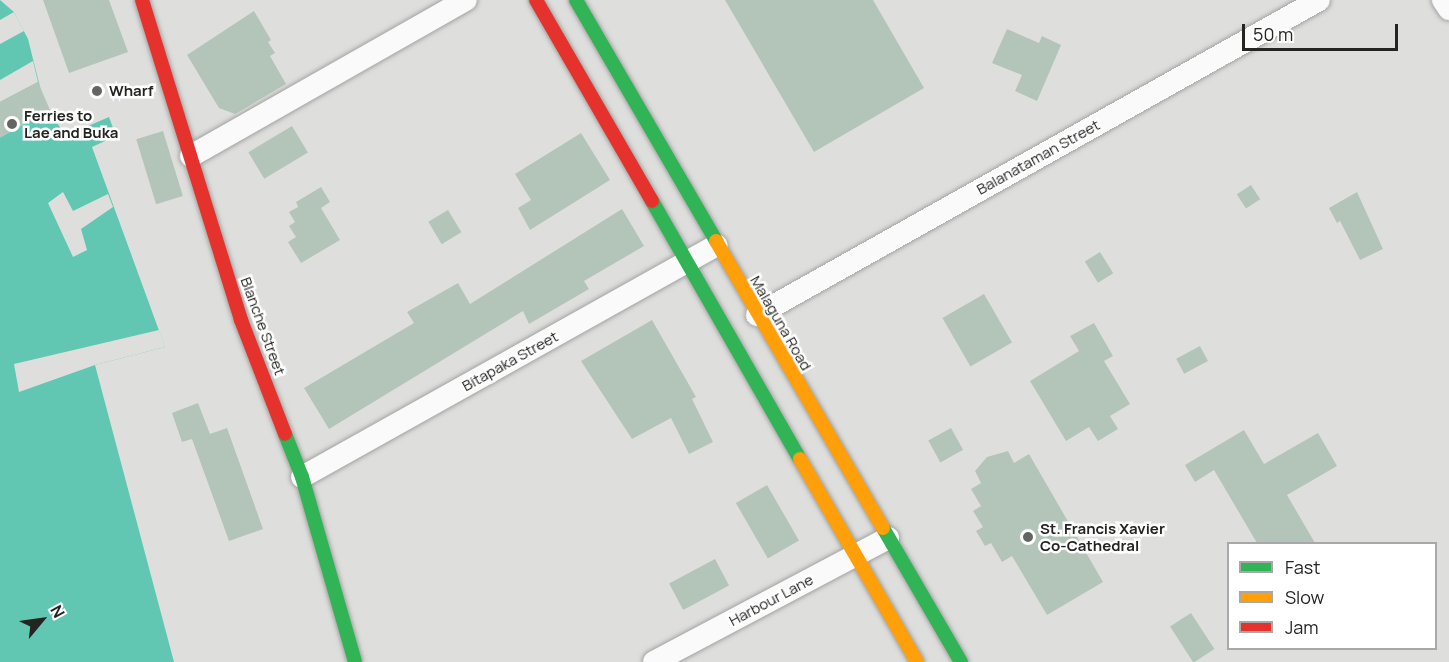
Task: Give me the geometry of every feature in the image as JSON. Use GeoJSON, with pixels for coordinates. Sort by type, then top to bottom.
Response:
{"type":"FeatureCollection","features":[{"type":"Feature","properties":{"kind":"street","name":"Blanche Street"},"geometry":{"type":"LineString","coordinates":[[142,0],[241,320],[302,477],[355,662]]}},
{"type":"Feature","properties":{"kind":"street"},"geometry":{"type":"LineString","coordinates":[[192,156],[466,0]]}},
{"type":"Feature","properties":{"kind":"street"},"geometry":{"type":"LineString","coordinates":[[536,0],[917,662]]}},
{"type":"Feature","properties":{"kind":"street","name":"Malaguna Road"},"geometry":{"type":"LineString","coordinates":[[576,0],[757,315],[961,662]]}},
{"type":"Feature","properties":{"kind":"street","name":"Balanataman Street"},"geometry":{"type":"LineString","coordinates":[[757,315],[1319,0]]}},
{"type":"Feature","properties":{"kind":"street"},"geometry":{"type":"LineString","coordinates":[[1443,0],[1449,9]]}},
{"type":"Feature","properties":{"kind":"street","name":"Bitapaka Street"},"geometry":{"type":"LineString","coordinates":[[302,477],[717,245]]}},
{"type":"Feature","properties":{"kind":"street","name":"Harbour Lane"},"geometry":{"type":"LineString","coordinates":[[654,662],[888,538]]}},
{"type":"Feature","properties":{"kind":"shaded area"},"geometry":{"type":"Polygon","coordinates":[[[0,0],[14,12],[28,39],[43,99],[65,136],[109,117],[116,136],[92,147],[165,347],[95,365],[174,662],[0,662],[0,0]]]}},
{"type":"Feature","properties":{"kind":"pier"},"geometry":{"type":"Polygon","coordinates":[[[14,12],[24,31],[0,44],[0,20],[14,12]]]}},
{"type":"Feature","properties":{"kind":"pier"},"geometry":{"type":"Polygon","coordinates":[[[33,61],[38,82],[0,102],[0,80],[33,61]]]}},
{"type":"Feature","properties":{"kind":"pier"},"geometry":{"type":"Polygon","coordinates":[[[63,192],[73,211],[108,194],[113,207],[81,229],[87,250],[73,257],[48,203],[63,192]]]}},
{"type":"Feature","properties":{"kind":"pier"},"geometry":{"type":"Polygon","coordinates":[[[159,330],[165,347],[95,365],[19,392],[14,364],[159,330]]]}},
{"type":"Feature","properties":{"kind":"building"},"geometry":{"type":"Polygon","coordinates":[[[43,0],[109,0],[128,52],[69,73],[43,0]]]}},
{"type":"Feature","properties":{"kind":"building"},"geometry":{"type":"Polygon","coordinates":[[[725,0],[873,0],[924,88],[814,152],[725,0]]]}},
{"type":"Feature","properties":{"kind":"building"},"geometry":{"type":"Polygon","coordinates":[[[254,11],[271,40],[268,42],[275,53],[270,56],[286,84],[235,114],[219,108],[187,55],[254,11]]]}},
{"type":"Feature","properties":{"kind":"building"},"geometry":{"type":"Polygon","coordinates":[[[1007,29],[1039,43],[1042,36],[1061,45],[1037,101],[1015,91],[1022,75],[992,63],[1007,29]]]}},
{"type":"Feature","properties":{"kind":"building","name":"Ferries to Lae and Buka"},"geometry":{"type":"Polygon","coordinates":[[[38,82],[50,110],[0,138],[0,102],[38,82]]]}},
{"type":"Feature","properties":{"kind":"building"},"geometry":{"type":"Polygon","coordinates":[[[292,126],[308,153],[264,179],[248,152],[292,126]]]}},
{"type":"Feature","properties":{"kind":"building"},"geometry":{"type":"Polygon","coordinates":[[[163,131],[183,196],[156,204],[136,139],[163,131]]]}},
{"type":"Feature","properties":{"kind":"building"},"geometry":{"type":"Polygon","coordinates":[[[581,133],[610,180],[530,230],[518,208],[531,200],[515,174],[581,133]]]}},
{"type":"Feature","properties":{"kind":"building"},"geometry":{"type":"Polygon","coordinates":[[[1251,185],[1260,199],[1246,209],[1237,194],[1251,185]]]}},
{"type":"Feature","properties":{"kind":"building"},"geometry":{"type":"Polygon","coordinates":[[[321,187],[330,202],[321,208],[340,240],[301,263],[288,242],[296,237],[289,226],[295,222],[289,212],[298,207],[296,202],[321,187]]]}},
{"type":"Feature","properties":{"kind":"building"},"geometry":{"type":"Polygon","coordinates":[[[1357,192],[1383,249],[1360,260],[1340,221],[1337,223],[1329,208],[1357,192]]]}},
{"type":"Feature","properties":{"kind":"building"},"geometry":{"type":"Polygon","coordinates":[[[622,209],[644,246],[584,281],[589,289],[529,324],[523,311],[329,429],[304,388],[414,323],[407,312],[458,283],[470,304],[622,209]]]}},
{"type":"Feature","properties":{"kind":"building"},"geometry":{"type":"Polygon","coordinates":[[[448,210],[461,232],[442,244],[428,222],[448,210]]]}},
{"type":"Feature","properties":{"kind":"building"},"geometry":{"type":"Polygon","coordinates":[[[1100,252],[1113,273],[1098,283],[1085,262],[1100,252]]]}},
{"type":"Feature","properties":{"kind":"building"},"geometry":{"type":"Polygon","coordinates":[[[984,294],[1012,342],[970,366],[942,318],[984,294]]]}},
{"type":"Feature","properties":{"kind":"building"},"geometry":{"type":"Polygon","coordinates":[[[652,320],[696,397],[692,399],[713,442],[689,454],[671,418],[632,439],[581,361],[652,320]]]}},
{"type":"Feature","properties":{"kind":"building"},"geometry":{"type":"Polygon","coordinates":[[[1094,323],[1113,356],[1104,361],[1130,404],[1110,416],[1118,429],[1098,441],[1089,427],[1066,441],[1030,381],[1079,351],[1070,336],[1094,323]]]}},
{"type":"Feature","properties":{"kind":"building"},"geometry":{"type":"Polygon","coordinates":[[[1200,346],[1208,361],[1184,374],[1176,359],[1200,346]]]}},
{"type":"Feature","properties":{"kind":"building"},"geometry":{"type":"Polygon","coordinates":[[[198,403],[210,434],[227,428],[263,529],[229,541],[192,439],[182,442],[172,413],[198,403]]]}},
{"type":"Feature","properties":{"kind":"building"},"geometry":{"type":"Polygon","coordinates":[[[951,428],[963,450],[940,462],[928,441],[951,428]]]}},
{"type":"Feature","properties":{"kind":"building"},"geometry":{"type":"Polygon","coordinates":[[[1244,430],[1264,464],[1318,433],[1337,466],[1287,495],[1314,542],[1256,542],[1214,470],[1195,482],[1185,465],[1244,430]]]}},
{"type":"Feature","properties":{"kind":"building","name":"St. Francis Xavier Co-Cathedral"},"geometry":{"type":"Polygon","coordinates":[[[1008,451],[1014,463],[1029,454],[1103,582],[1047,615],[1012,556],[1002,562],[991,543],[985,546],[976,531],[983,527],[973,511],[981,506],[971,489],[981,483],[975,471],[987,457],[1008,451]]]}},
{"type":"Feature","properties":{"kind":"building"},"geometry":{"type":"Polygon","coordinates":[[[767,485],[799,540],[768,558],[736,503],[767,485]]]}},
{"type":"Feature","properties":{"kind":"building"},"geometry":{"type":"Polygon","coordinates":[[[715,559],[729,585],[683,610],[669,583],[715,559]]]}},
{"type":"Feature","properties":{"kind":"building"},"geometry":{"type":"Polygon","coordinates":[[[1191,613],[1214,649],[1193,662],[1170,627],[1191,613]]]}},
{"type":"Feature","properties":{"kind":"traffic: fast"},"geometry":{"type":"LineString","coordinates":[[576,0],[716,241]]}},
{"type":"Feature","properties":{"kind":"traffic: fast"},"geometry":{"type":"LineString","coordinates":[[652,201],[800,459]]}},
{"type":"Feature","properties":{"kind":"traffic: fast"},"geometry":{"type":"LineString","coordinates":[[285,434],[302,477],[355,662]]}},
{"type":"Feature","properties":{"kind":"traffic: fast"},"geometry":{"type":"LineString","coordinates":[[883,528],[961,662]]}},
{"type":"Feature","properties":{"kind":"traffic: slow"},"geometry":{"type":"LineString","coordinates":[[716,241],[883,528]]}},
{"type":"Feature","properties":{"kind":"traffic: slow"},"geometry":{"type":"LineString","coordinates":[[800,459],[917,662]]}},
{"type":"Feature","properties":{"kind":"traffic: jam"},"geometry":{"type":"LineString","coordinates":[[142,0],[241,320],[285,434]]}},
{"type":"Feature","properties":{"kind":"traffic: jam"},"geometry":{"type":"LineString","coordinates":[[536,0],[652,201]]}},
{"type":"Feature","properties":{"kind":"place","name":"Wharf"},"geometry":{"type":"Point","coordinates":[97,91]}},
{"type":"Feature","properties":{"kind":"place","name":"Ferries to Lae and Buka"},"geometry":{"type":"Point","coordinates":[12,124]}},
{"type":"Feature","properties":{"kind":"place","name":"St. Francis Xavier Co-Cathedral"},"geometry":{"type":"Point","coordinates":[1028,537]}}]}
